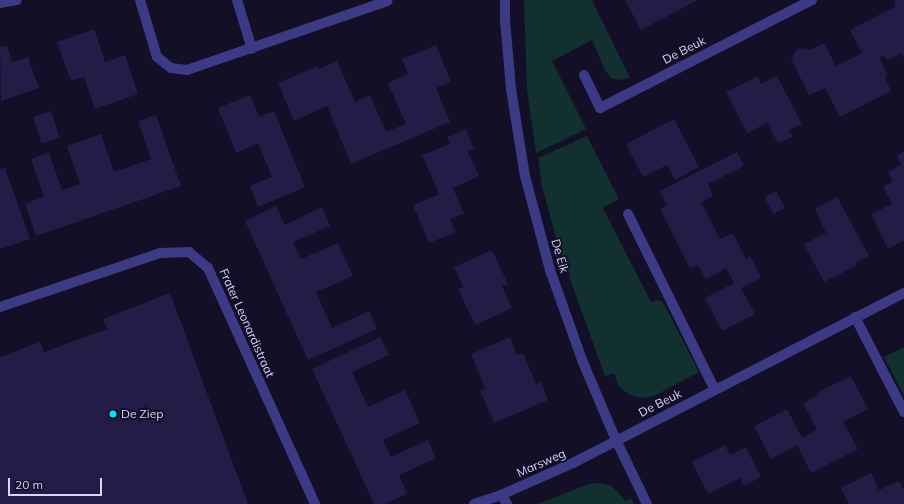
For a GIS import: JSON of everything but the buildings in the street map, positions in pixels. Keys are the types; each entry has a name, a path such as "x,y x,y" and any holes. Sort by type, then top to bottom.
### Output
{"street":[{"path":"0,3 17,0"},
{"path":"140,0 157,57 170,68 187,70 252,49 387,1"},
{"path":"237,0 252,49"},
{"name":"De Eik","path":"505,0 505,20 511,89 524,176 552,277 582,360 616,440 647,504"},
{"name":"De Beuk","path":"584,75 600,108 812,0"},
{"path":"628,214 715,390"},
{"name":"Frater Leonardistraat","path":"0,307 160,253 189,252 208,268 315,504"},
{"name":"De Beuk","path":"616,440 904,293"},
{"path":"855,318 904,412"},
{"name":"Marsweg","path":"474,504 501,495 573,463 616,440"},
{"path":"501,495 507,504"}],"green space":[{"path":"524,0 592,0 630,78 619,80 611,78 605,70 592,40 552,61 586,129 536,153 527,90"},
{"path":"587,136 619,199 603,208 651,302 657,300 663,302 699,372 654,396 644,398 635,397 625,392 618,385 614,373 605,376 559,249 542,186 538,158"},
{"path":"904,347 904,396 884,357"},
{"path":"592,483 601,483 611,486 625,501 631,498 634,504 537,504"}],"place":[{"name":"De Ziep","path":"113,414"}]}
